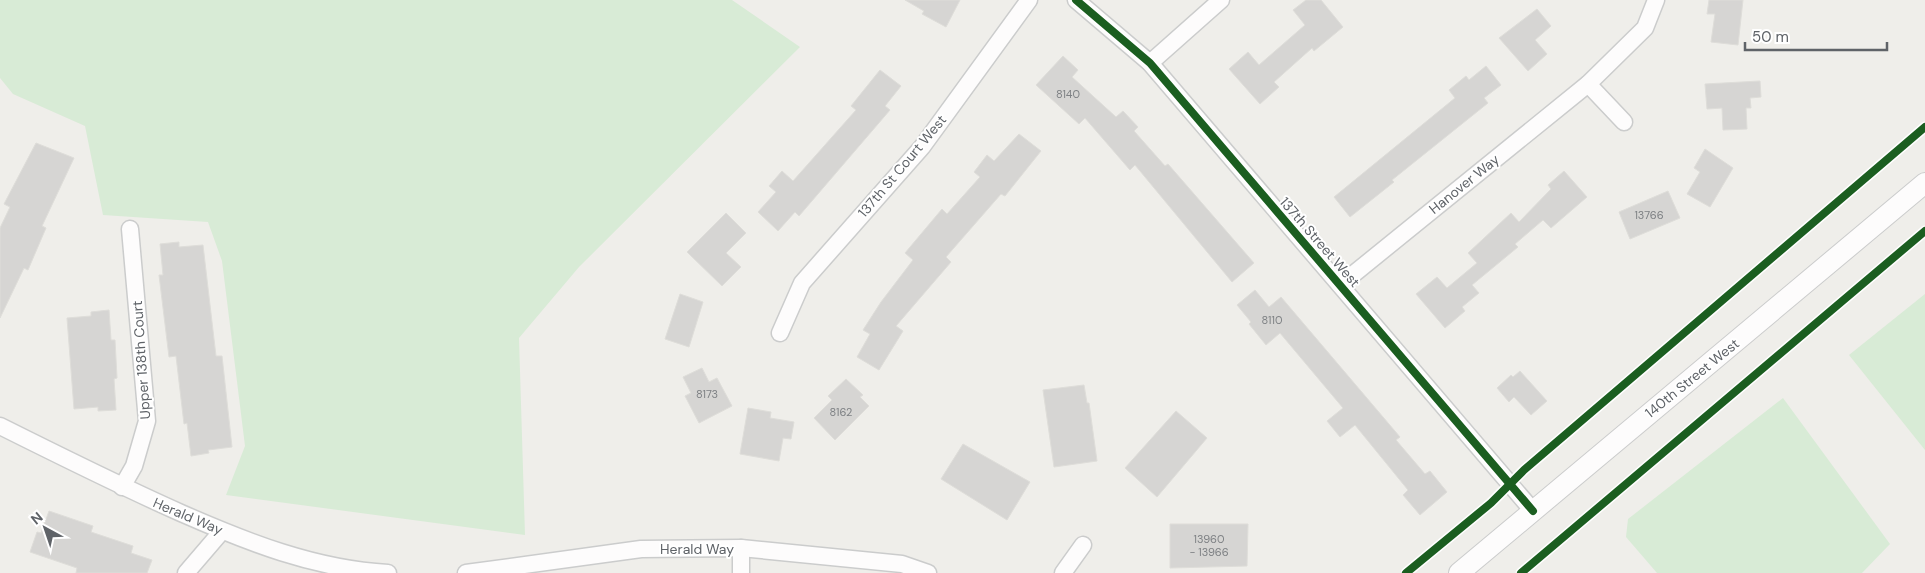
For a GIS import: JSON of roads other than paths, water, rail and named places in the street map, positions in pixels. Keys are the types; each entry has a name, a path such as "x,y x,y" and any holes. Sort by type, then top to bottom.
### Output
{"street":[{"name":"137th St Court West","path":"780,333 802,283 922,147 1028,0"},
{"name":"137th Street West","path":"1076,0 1150,63 1533,510"},
{"path":"1150,63 1222,0"},
{"name":"Hanover Way","path":"1340,285 1588,84 1645,28 1656,0"},
{"path":"1588,84 1624,122"},
{"name":"140th Street West","path":"1459,573 1925,183"},
{"name":"Upper 138th Court","path":"122,487 134,466 147,421 130,229"},
{"name":"Herald Way","path":"0,426 122,487 222,531 300,559 370,572 388,573"},
{"path":"186,573 222,531"},
{"path":"1063,573 1083,545"},
{"path":"741,548 741,573"},
{"name":"Herald Way","path":"466,573 641,549 741,548 902,564 928,573"}]}
